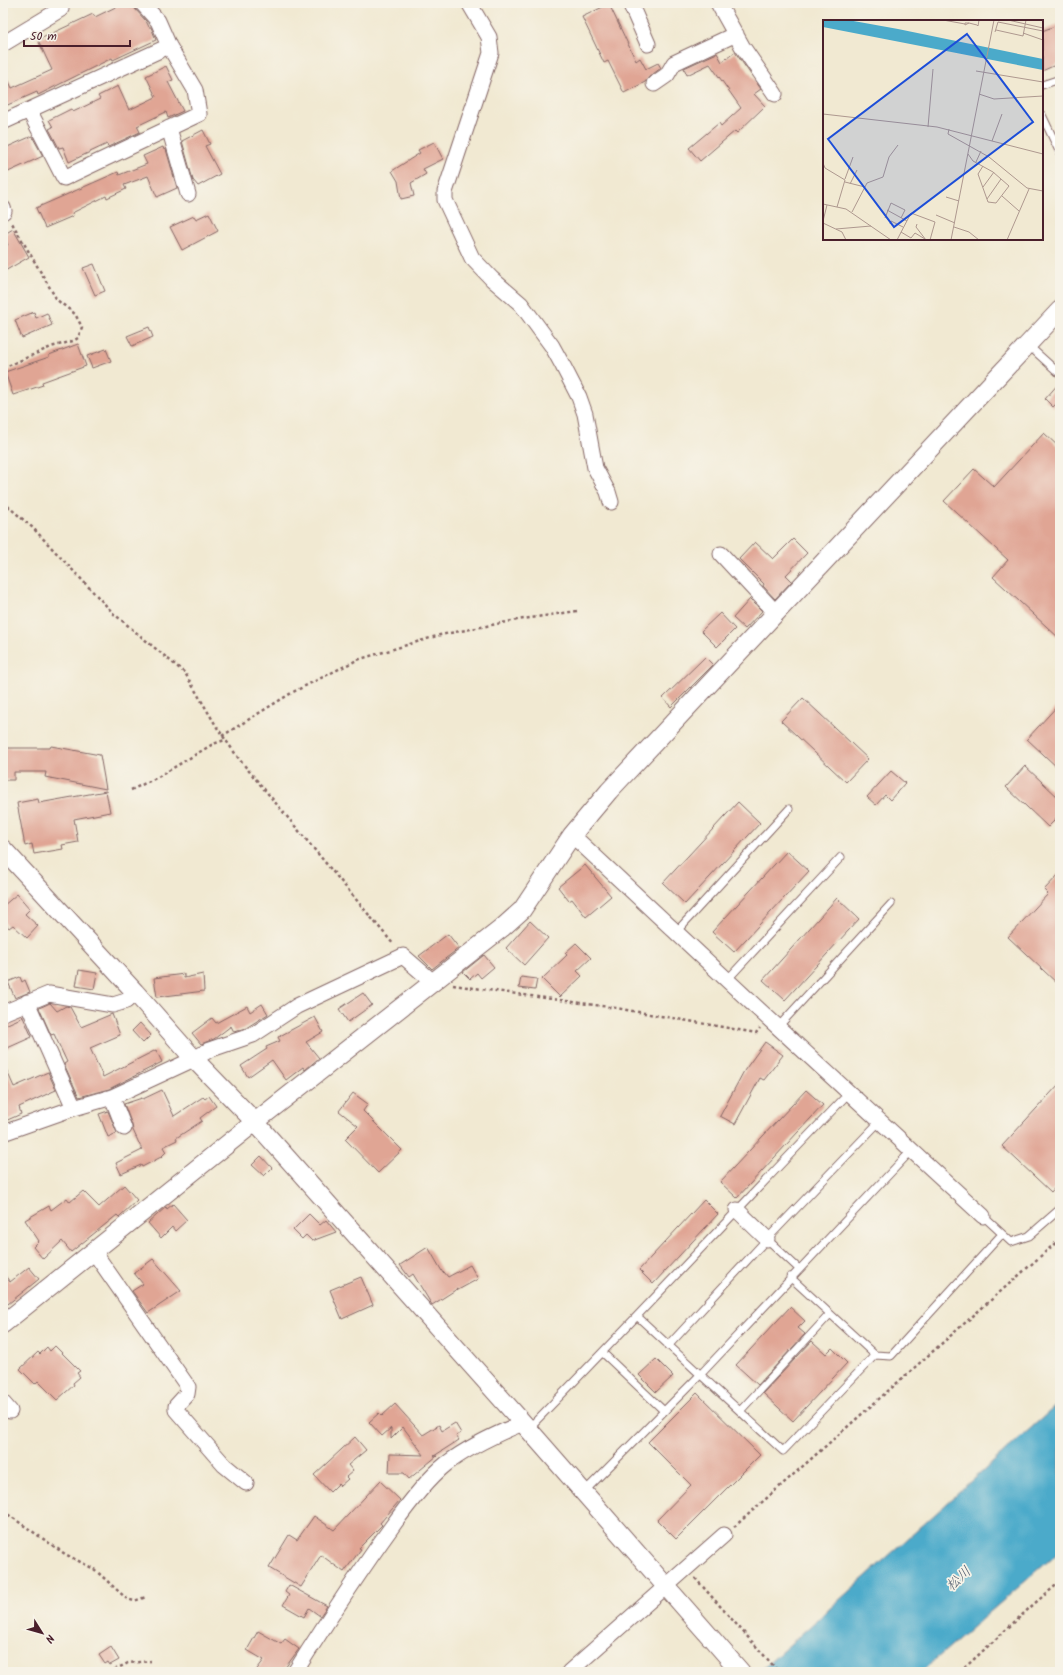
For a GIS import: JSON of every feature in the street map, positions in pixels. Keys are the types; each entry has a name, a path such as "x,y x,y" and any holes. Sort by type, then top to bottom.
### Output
{"street":[{"path":"3,44 61,9 58,3"},
{"path":"29,110 64,178 198,114 195,90 169,46 158,21 142,3"},
{"path":"630,3 648,44"},
{"path":"718,3 736,34 775,94"},
{"path":"472,4 489,37 491,53 445,192 445,200 472,258 492,279 521,304 552,346 563,366 579,397 585,414 595,468 608,492 610,502"},
{"path":"654,84 668,75 674,63 736,34"},
{"path":"3,122 169,46"},
{"path":"169,128 188,194"},
{"path":"3,1324 255,1122 438,980 522,910 572,835 609,791 1060,310"},
{"path":"721,554 776,613"},
{"path":"572,835 983,1216"},
{"path":"3,849 135,992 194,1059 255,1122 526,1426 741,1672"},
{"path":"3,1133 74,1108 112,1097 194,1059 209,1050 253,1035 297,1006 403,956 438,980"},
{"path":"3,1013 49,994 112,1005 126,1001 135,992"},
{"path":"27,1002 74,1108"},
{"path":"112,1097 124,1128"},
{"path":"737,1210 767,1239"},
{"path":"94,1252 188,1387 187,1394 176,1406 176,1410 224,1465 246,1483"},
{"path":"295,1672 352,1581 403,1512 433,1476 445,1464 485,1439 526,1426"},
{"path":"569,1672 670,1591 724,1535"}],"lane":[{"path":"1043,85 1060,79"},
{"path":"1043,116 1060,153"},
{"path":"1028,345 1060,374"},
{"path":"676,932 789,809"},
{"path":"727,980 841,857"},
{"path":"774,1023 891,904"},
{"path":"526,1426 603,1353 638,1317 737,1210 849,1093"},
{"path":"668,1346 880,1120"},
{"path":"584,1492 700,1375 912,1150"},
{"path":"983,1216 1011,1242 1029,1236 1060,1209"},
{"path":"790,1278 875,1355 892,1356 1002,1234"},
{"path":"767,1239 799,1269"},
{"path":"740,1411 830,1314"},
{"path":"638,1317 783,1451 875,1355"},
{"path":"603,1353 664,1411"}],"path":[{"path":"3,210 57,300 75,314 82,327 78,338 73,341 52,347 3,368"},
{"path":"3,503 33,528 114,614 185,673 222,736 239,759 403,956"},
{"path":"222,736 293,692 357,660 440,635 517,620 577,612"},
{"path":"131,790 158,777 213,744 226,740"},
{"path":"438,980 450,985 616,1008 756,1033 774,1023"},
{"path":"724,1535 1060,1239"},
{"path":"3,1510 66,1554 94,1569 127,1600 134,1601 146,1597"},
{"path":"693,1576 779,1672"},
{"path":"960,1672 1034,1603 1060,1582"},
{"path":"103,1672 114,1670 128,1663 151,1661"}],"water":[{"name":"松川","path":"1060,1402 1060,1551 921,1672 759,1672"}],"building":[{"path":"124,3 133,3 135,9 146,21 149,27 151,27 156,40 113,60 112,58 38,95 37,92 3,107 3,69 12,88 52,70 38,40 93,14 95,17"},
{"path":"609,4 636,61 640,58 646,69 658,63 661,68 645,82 624,93 608,61 604,63 582,17"},
{"path":"1060,24 1060,63 1043,71 1043,31"},
{"path":"735,52 761,89 754,94 765,106 737,133 735,131 700,161 689,148 719,123 721,126 741,108 710,64 687,75 684,68 717,53 722,62"},
{"path":"166,66 173,80 168,82 183,111 168,118 166,112 137,126 140,132 108,147 107,144 69,162 63,147 59,148 49,129 53,127 49,120 71,109 73,112 100,99 98,96 118,86 129,110 156,97 146,76"},
{"path":"203,130 210,144 205,146 220,174 198,186 193,180 182,141"},
{"path":"32,136 43,156 6,173 3,166 3,149"},
{"path":"434,142 443,159 423,169 426,174 411,183 414,196 401,199 398,181 392,171 420,153 418,150"},
{"path":"163,147 164,150 166,149 177,188 157,197 148,176 124,185 126,189 107,198 106,196 72,213 73,216 45,228 36,208 118,172 119,175 147,164 143,156"},
{"path":"209,213 218,231 182,250 170,227 194,216 196,219"},
{"path":"13,229 29,257 3,272 3,248 8,245 3,235"},
{"path":"94,264 105,291 95,295 83,268"},
{"path":"34,312 36,318 47,313 52,325 22,338 15,320"},
{"path":"149,327 153,337 132,346 127,336"},
{"path":"78,344 86,366 42,382 43,385 13,395 5,372 49,357 49,355"},
{"path":"106,349 111,361 92,368 87,356"},
{"path":"1060,382 1060,400 1053,407 1045,399"},
{"path":"1044,433 1060,448 1060,639 993,577 1008,560 944,501 974,469 994,487"},
{"path":"793,539 807,553 786,575 792,581 775,599 763,586 764,584 739,559 755,542 773,559"},
{"path":"750,599 762,611 745,629 733,618"},
{"path":"720,613 735,629 717,647 701,631"},
{"path":"705,657 713,665 671,707 663,698"},
{"path":"803,698 868,759 846,782 781,721"},
{"path":"1060,703 1060,770 1027,739"},
{"path":"51,746 100,755 106,789 45,777 46,772 14,772 14,780 3,780 3,748 50,748"},
{"path":"1025,766 1060,799 1060,815 1048,827 1006,787"},
{"path":"891,771 905,783 890,800 885,795 876,805 867,797"},
{"path":"106,791 110,812 74,819 78,842 62,845 63,849 34,854 32,844 25,846 17,803 38,799 39,803"},
{"path":"738,802 760,823 685,904 663,883"},
{"path":"787,851 809,871 734,952 712,932"},
{"path":"585,865 611,896 586,917 572,899 569,901 558,887"},
{"path":"1060,873 1060,986 1008,937 1048,894 1044,890"},
{"path":"17,894 30,909 25,914 38,926 27,938 13,925 9,928 3,921 3,906"},
{"path":"837,898 859,919 785,1000 763,980"},
{"path":"530,921 548,938 524,965 506,948"},
{"path":"448,934 459,948 432,969 419,956"},
{"path":"576,943 591,958 577,971 582,976 560,997 542,979 567,955 565,953"},
{"path":"484,955 494,967 481,978 477,973 470,979 463,972"},
{"path":"79,970 97,973 94,989 76,986"},
{"path":"184,974 184,978 203,974 204,991 157,997 154,978"},
{"path":"20,977 22,982 25,980 30,992 15,998 8,982"},
{"path":"521,977 537,979 535,990 519,988"},
{"path":"363,993 372,1005 348,1022 339,1009"},
{"path":"50,1003 57,1011 66,1006 70,1007 81,1027 112,1014 120,1035 90,1048 103,1077 156,1050 162,1062 109,1089 79,1097 64,1064 67,1062 54,1034 51,1035 39,1008"},
{"path":"262,1004 268,1014 246,1028 234,1032 231,1026 214,1039 201,1044 192,1033 212,1018 216,1023 247,1006 250,1012"},
{"path":"23,1017 32,1037 3,1050 3,1026"},
{"path":"315,1017 323,1032 306,1042 319,1058 305,1070 303,1067 286,1080 272,1060 248,1077 241,1066 267,1049 266,1047 280,1041 278,1037"},
{"path":"140,1023 151,1035 143,1043 132,1031"},
{"path":"765,1042 783,1055 764,1080 760,1078 735,1124 720,1116 744,1071"},
{"path":"3,1062 14,1087 48,1072 56,1090 19,1107 21,1114 3,1122"},
{"path":"1060,1083 1060,1182 1051,1192 1002,1146"},
{"path":"162,1090 174,1116 203,1097 205,1099 209,1096 216,1106 200,1118 202,1121 176,1138 177,1140 163,1147 166,1152 161,1157 142,1167 141,1165 121,1174 116,1163 142,1150 124,1104 142,1098 143,1099"},
{"path":"806,1090 823,1105 737,1198 720,1182"},
{"path":"353,1093 368,1104 363,1111 402,1150 378,1173 345,1139 358,1126 339,1111"},
{"path":"108,1111 117,1133 108,1137 99,1114"},
{"path":"261,1156 272,1168 264,1176 252,1165"},
{"path":"124,1185 137,1200 119,1217 117,1215 71,1252 62,1241 43,1259 33,1247 39,1241 25,1220 49,1206 51,1210 67,1198 70,1202 83,1191 99,1207"},
{"path":"704,1200 718,1214 653,1284 639,1270"},
{"path":"173,1204 187,1220 175,1231 172,1227 161,1238 148,1223 166,1207 167,1209"},
{"path":"309,1214 320,1225 326,1220 336,1232 312,1241 306,1235 302,1239 293,1230"},
{"path":"428,1247 443,1273 444,1272 448,1277 470,1265 478,1279 458,1290 457,1289 432,1305 413,1274 409,1277 400,1265"},
{"path":"153,1259 181,1291 148,1313 132,1291 143,1284 134,1273"},
{"path":"29,1267 39,1279 8,1304 3,1298 3,1273 10,1282"},
{"path":"361,1277 373,1305 342,1319 330,1290"},
{"path":"790,1307 805,1321 798,1328 805,1334 758,1385 736,1365"},
{"path":"812,1341 826,1354 832,1348 847,1363 793,1421 763,1393"},
{"path":"55,1346 80,1371 77,1373 80,1377 73,1383 74,1385 57,1400 38,1381 35,1384 20,1369 38,1352 40,1354 47,1347 50,1351"},
{"path":"656,1359 673,1376 656,1392 639,1375"},
{"path":"697,1393 760,1455 676,1539 657,1520 691,1485 648,1442"},
{"path":"395,1404 423,1435 439,1425 442,1431 455,1423 461,1433 456,1436 459,1440 434,1456 437,1456 409,1479 404,1473 389,1473 390,1454 424,1455 403,1427 391,1439 391,1428 382,1436 369,1422 379,1413 382,1416"},
{"path":"355,1437 366,1450 348,1465 353,1471 346,1477 348,1479 340,1486 338,1484 330,1492 314,1475"},
{"path":"380,1481 400,1500 380,1523 382,1525 359,1548 361,1549 344,1572 321,1555 301,1587 269,1568 289,1535 297,1540 314,1516 334,1530"},
{"path":"289,1585 327,1606 320,1616 309,1608 304,1617 283,1605 289,1595 285,1592"},
{"path":"258,1631 281,1644 285,1639 299,1649 282,1672 255,1672 264,1660 247,1650"},
{"path":"111,1647 119,1660 110,1665 108,1662 105,1664 99,1655"}]}
